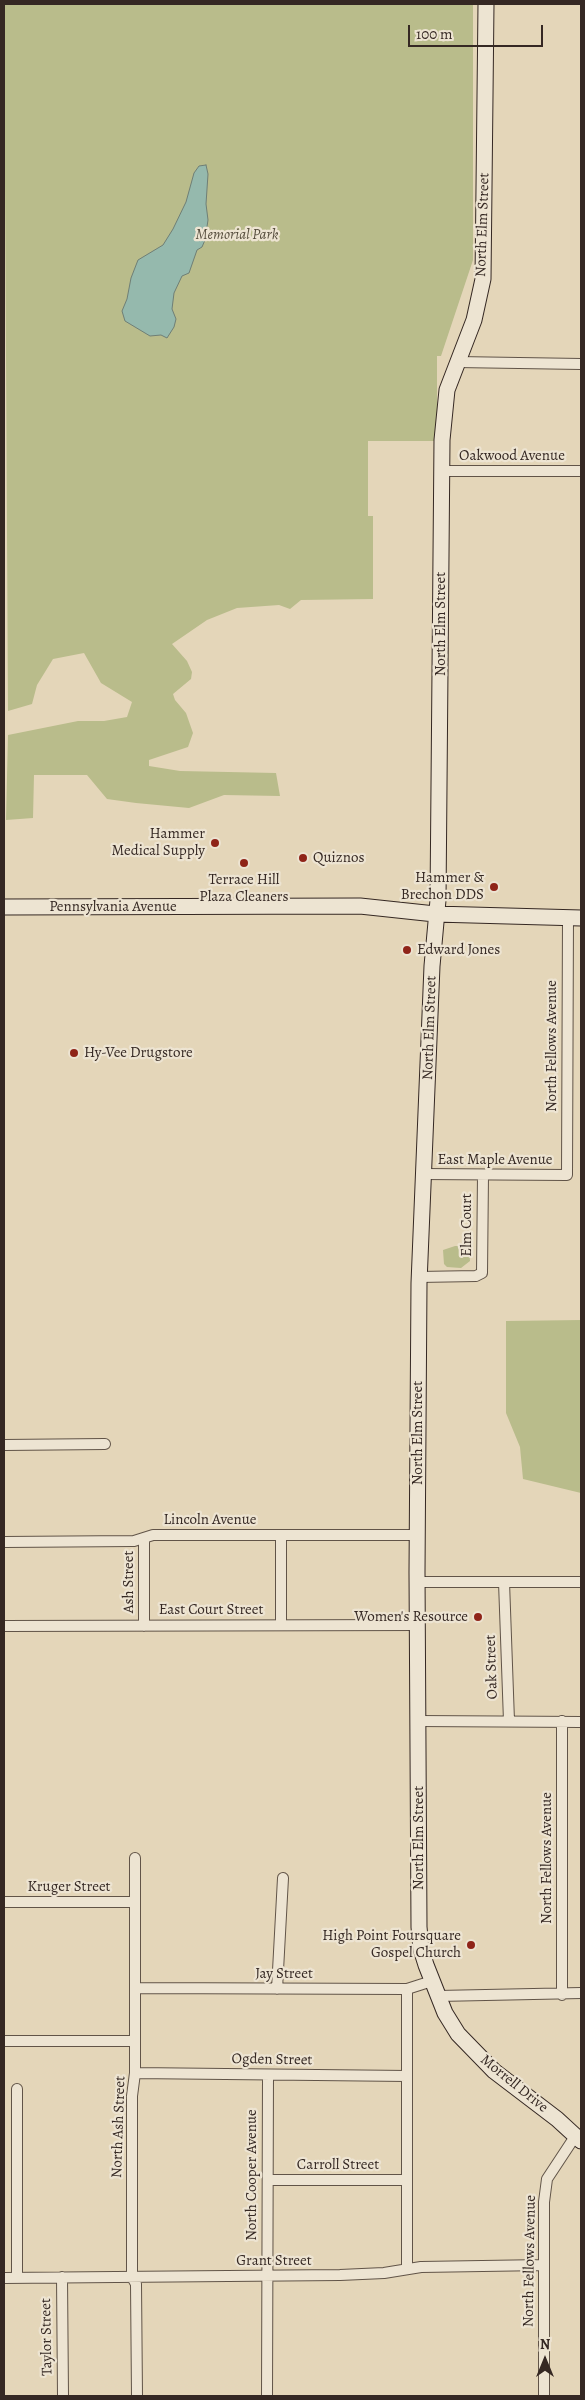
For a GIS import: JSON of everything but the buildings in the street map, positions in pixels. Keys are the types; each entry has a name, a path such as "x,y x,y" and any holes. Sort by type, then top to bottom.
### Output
{"main road":[{"name":"North Elm Street","path":"438,1996 421,1950 419,1927 417,1582 419,1277 435,914 438,900 442,440 447,390 474,320 483,279 486,4"},
{"name":"Pennsylvania Avenue","path":"4,907 360,906 435,914 574,918"},
{"name":"Morrell Drive","path":"438,1996 458,2034 483,2060 579,2138"}],"street":[{"path":"457,362 581,364"},
{"name":"Oakwood Avenue","path":"442,471 581,471"},
{"name":"North Fellows Avenue","path":"567,1175 574,918"},
{"name":"East Maple Avenue","path":"423,1174 567,1175"},
{"name":"Elm Court","path":"419,1277 476,1276 482,1273 483,1175"},
{"path":"4,1445 105,1444"},
{"name":"Lincoln Avenue","path":"4,1542 134,1541 153,1535 418,1535"},
{"path":"281,1535 281,1625"},
{"name":"Ash Street","path":"144,1538 144,1626"},
{"path":"417,1582 581,1582"},
{"name":"Oak Street","path":"504,1582 509,1721"},
{"name":"East Court Street","path":"4,1626 418,1625"},
{"path":"418,1721 581,1722"},
{"name":"North Fellows Avenue","path":"562,1722 562,1995"},
{"name":"North Ash Street","path":"134,1858 136,2073 132,2096 132,2277 136,2284 137,2396"},
{"path":"276,1989 283,1878"},
{"name":"Kruger Street","path":"4,1902 135,1902"},
{"name":"Jay Street","path":"135,1988 407,1989 432,1981"},
{"path":"407,1989 407,2269"},
{"path":"438,1996 562,1995 581,1993"},
{"path":"4,2041 135,2041"},
{"name":"Ogden Street","path":"136,2073 407,2076"},
{"name":"North Cooper Avenue","path":"267,2396 268,2074"},
{"path":"17,2089 17,2278"},
{"name":"North Fellows Avenue","path":"544,2396 544,2202 547,2179 579,2138"},
{"name":"Carroll Street","path":"268,2180 407,2180"},
{"name":"Grant Street","path":"4,2278 340,2275 449,2266 544,2265"},
{"name":"Taylor Street","path":"62,2277 63,2396"}],"green space":[{"name":"Memorial Park","path":"4,4 473,4 473,260 441,356 437,356 437,441 368,441 368,516 373,516 373,599 301,600 290,609 279,605 237,608 207,620 172,644 187,661 192,672 191,679 173,694 175,700 186,713 193,733 188,747 149,760 149,766 180,771 276,773 280,796 224,795 189,808 107,799 87,775 34,775 33,818 6,820 8,735 78,721 104,721 127,717 132,702 101,683 84,653 53,659 37,685 32,704 8,711"},
{"path":"455,1246 468,1246 469,1248 470,1261 461,1268 447,1267 444,1264 443,1250"},
{"path":"581,1320 581,1493 523,1479 520,1447 506,1413 506,1321"}],"water":[{"path":"206,165 208,174 206,204 208,220 205,240 202,247 197,250 189,273 182,276 174,293 172,309 176,319 174,327 167,338 161,335 150,336 125,321 122,311 127,299 131,278 138,260 163,245 186,202 194,173 199,166"}],"place":[{"name":"Hammer Medical Supply","path":"215,843"},
{"name":"Quiznos","path":"303,858"},
{"name":"Terrace Hill Plaza Cleaners","path":"244,863"},
{"name":"Hammer & Brechon DDS","path":"494,887"},
{"name":"Edward Jones","path":"407,950"},
{"name":"Hy-Vee Drugstore","path":"74,1053"},
{"name":"Women's Resource","path":"478,1617"},
{"name":"High Point Foursquare Gospel Church","path":"471,1945"}]}
